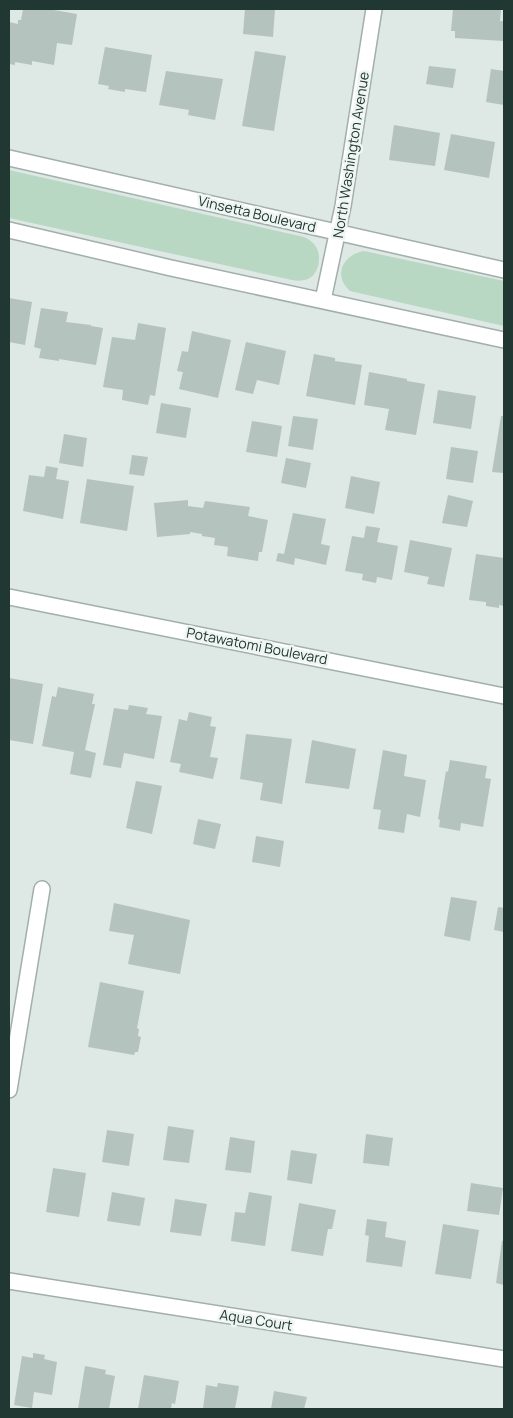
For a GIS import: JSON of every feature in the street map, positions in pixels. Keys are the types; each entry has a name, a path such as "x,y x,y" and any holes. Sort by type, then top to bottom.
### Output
{"street":[{"name":"North Washington Avenue","path":"323,300 338,232 374,9"},
{"name":"Vinsetta Boulevard","path":"9,158 504,270"},
{"path":"9,230 171,268 504,340"},
{"name":"Potawatomi Boulevard","path":"9,596 504,696"},
{"path":"9,1090 42,889"},
{"name":"Aqua Court","path":"9,1281 504,1360"}],"green space":[{"path":"9,170 304,237 311,241 318,251 317,269 312,277 308,279 294,280 9,218"},
{"path":"364,251 504,281 504,326 350,291 342,279 342,267 350,257"}],"building":[{"path":"23,9 48,9 77,14 72,45 57,43 54,65 32,61 32,65 15,62 15,65 9,64 9,22 18,24 18,20 21,20"},
{"path":"245,9 275,9 273,37 243,34"},
{"path":"453,9 501,9 500,21 504,21 504,41 455,38 455,31 451,31"},
{"path":"105,47 152,55 146,92 125,89 125,92 108,89 109,86 98,84"},
{"path":"255,51 286,56 274,131 242,126"},
{"path":"429,66 456,69 453,88 426,84"},
{"path":"491,69 504,71 504,105 486,102"},
{"path":"166,71 223,79 215,120 188,115 189,110 159,105"},
{"path":"394,125 440,133 435,166 389,160"},
{"path":"451,134 495,142 489,178 444,170"},
{"path":"9,298 32,302 25,345 9,342"},
{"path":"41,308 68,312 66,322 103,328 96,365 39,358 41,349 34,347"},
{"path":"138,323 166,328 155,396 150,395 148,405 122,400 123,390 103,387 112,337 135,340"},
{"path":"192,331 231,340 218,398 179,389 183,372 177,371 182,351 188,352"},
{"path":"246,342 286,351 279,385 257,380 253,394 235,390"},
{"path":"314,354 335,358 335,361 362,365 355,405 306,396"},
{"path":"369,372 425,384 416,435 385,430 389,409 364,405"},
{"path":"438,390 476,396 471,429 433,423"},
{"path":"161,403 191,408 186,438 156,433"},
{"path":"293,416 318,419 313,450 288,446"},
{"path":"501,416 504,416 504,473 492,472"},
{"path":"252,421 282,426 277,457 246,452"},
{"path":"64,434 87,438 83,467 59,463"},
{"path":"451,447 478,451 473,483 446,479"},
{"path":"132,455 148,457 144,476 129,474"},
{"path":"286,458 311,463 306,488 281,483"},
{"path":"46,466 58,468 56,479 69,481 63,519 23,511 29,475 44,477"},
{"path":"351,476 380,482 374,514 345,508"},
{"path":"87,479 134,486 127,531 80,523"},
{"path":"448,495 473,501 467,527 442,523"},
{"path":"188,500 188,506 203,508 205,501 250,507 248,516 268,520 262,552 259,552 258,561 227,556 228,547 214,545 215,538 202,536 202,534 190,532 190,534 157,537 154,503"},
{"path":"293,513 326,519 321,544 330,546 326,565 295,558 294,565 276,561 278,553 284,554"},
{"path":"366,526 380,528 377,542 398,546 392,580 377,577 376,583 362,580 363,574 345,571 352,536 364,538"},
{"path":"410,540 452,548 444,587 427,584 429,577 404,572"},
{"path":"476,554 504,558 504,606 499,605 499,608 486,606 486,602 469,600"},
{"path":"9,678 43,684 33,744 9,740"},
{"path":"58,687 94,694 92,704 95,704 85,750 96,753 91,778 70,774 74,752 42,746 52,696 56,697"},
{"path":"129,705 148,708 146,714 162,716 154,759 124,753 121,768 103,765 114,708 128,710"},
{"path":"189,712 212,717 210,726 216,727 210,757 218,758 213,779 179,772 181,764 170,762 179,719 187,721"},
{"path":"246,734 292,739 282,804 260,800 263,783 240,779"},
{"path":"312,740 356,749 349,789 305,783"},
{"path":"383,750 407,755 404,776 426,780 420,817 407,814 404,833 378,829 381,810 373,809"},
{"path":"450,760 487,766 485,778 491,779 483,827 461,823 460,831 439,827 440,820 438,819 446,771 448,772"},
{"path":"136,781 162,786 152,834 126,828"},
{"path":"198,819 221,824 215,849 193,844"},
{"path":"256,836 284,841 280,867 252,862"},
{"path":"451,897 477,901 470,941 444,936"},
{"path":"114,903 190,920 180,974 128,964 134,935 109,931"},
{"path":"498,907 504,908 504,932 494,930"},
{"path":"100,982 144,991 137,1028 139,1029 138,1036 141,1037 138,1052 135,1052 134,1055 88,1047"},
{"path":"168,1126 194,1130 189,1163 163,1160"},
{"path":"107,1130 134,1134 129,1166 102,1162"},
{"path":"366,1134 393,1138 389,1166 363,1163"},
{"path":"230,1137 255,1141 251,1173 225,1170"},
{"path":"291,1150 317,1154 312,1184 287,1180"},
{"path":"53,1168 86,1173 79,1217 46,1212"},
{"path":"471,1183 503,1188 499,1215 467,1211"},
{"path":"112,1192 145,1198 140,1226 107,1221"},
{"path":"249,1192 272,1196 265,1246 231,1241 235,1212 245,1213"},
{"path":"175,1199 207,1204 201,1236 170,1232"},
{"path":"299,1203 336,1210 332,1229 328,1229 323,1256 291,1251"},
{"path":"367,1219 387,1222 385,1237 406,1241 402,1267 366,1262 369,1236 365,1235"},
{"path":"443,1224 479,1230 471,1279 435,1274"},
{"path":"502,1241 504,1241 504,1285 496,1283"},
{"path":"33,1353 45,1355 44,1359 57,1362 52,1395 34,1392 32,1408 14,1405 22,1356 33,1358"},
{"path":"85,1366 106,1370 105,1374 115,1376 109,1409 78,1409"},
{"path":"144,1375 179,1381 175,1404 172,1403 171,1409 138,1409"},
{"path":"218,1383 239,1386 235,1409 203,1409 206,1385 217,1387"},
{"path":"274,1391 307,1397 304,1409 271,1409"}]}
